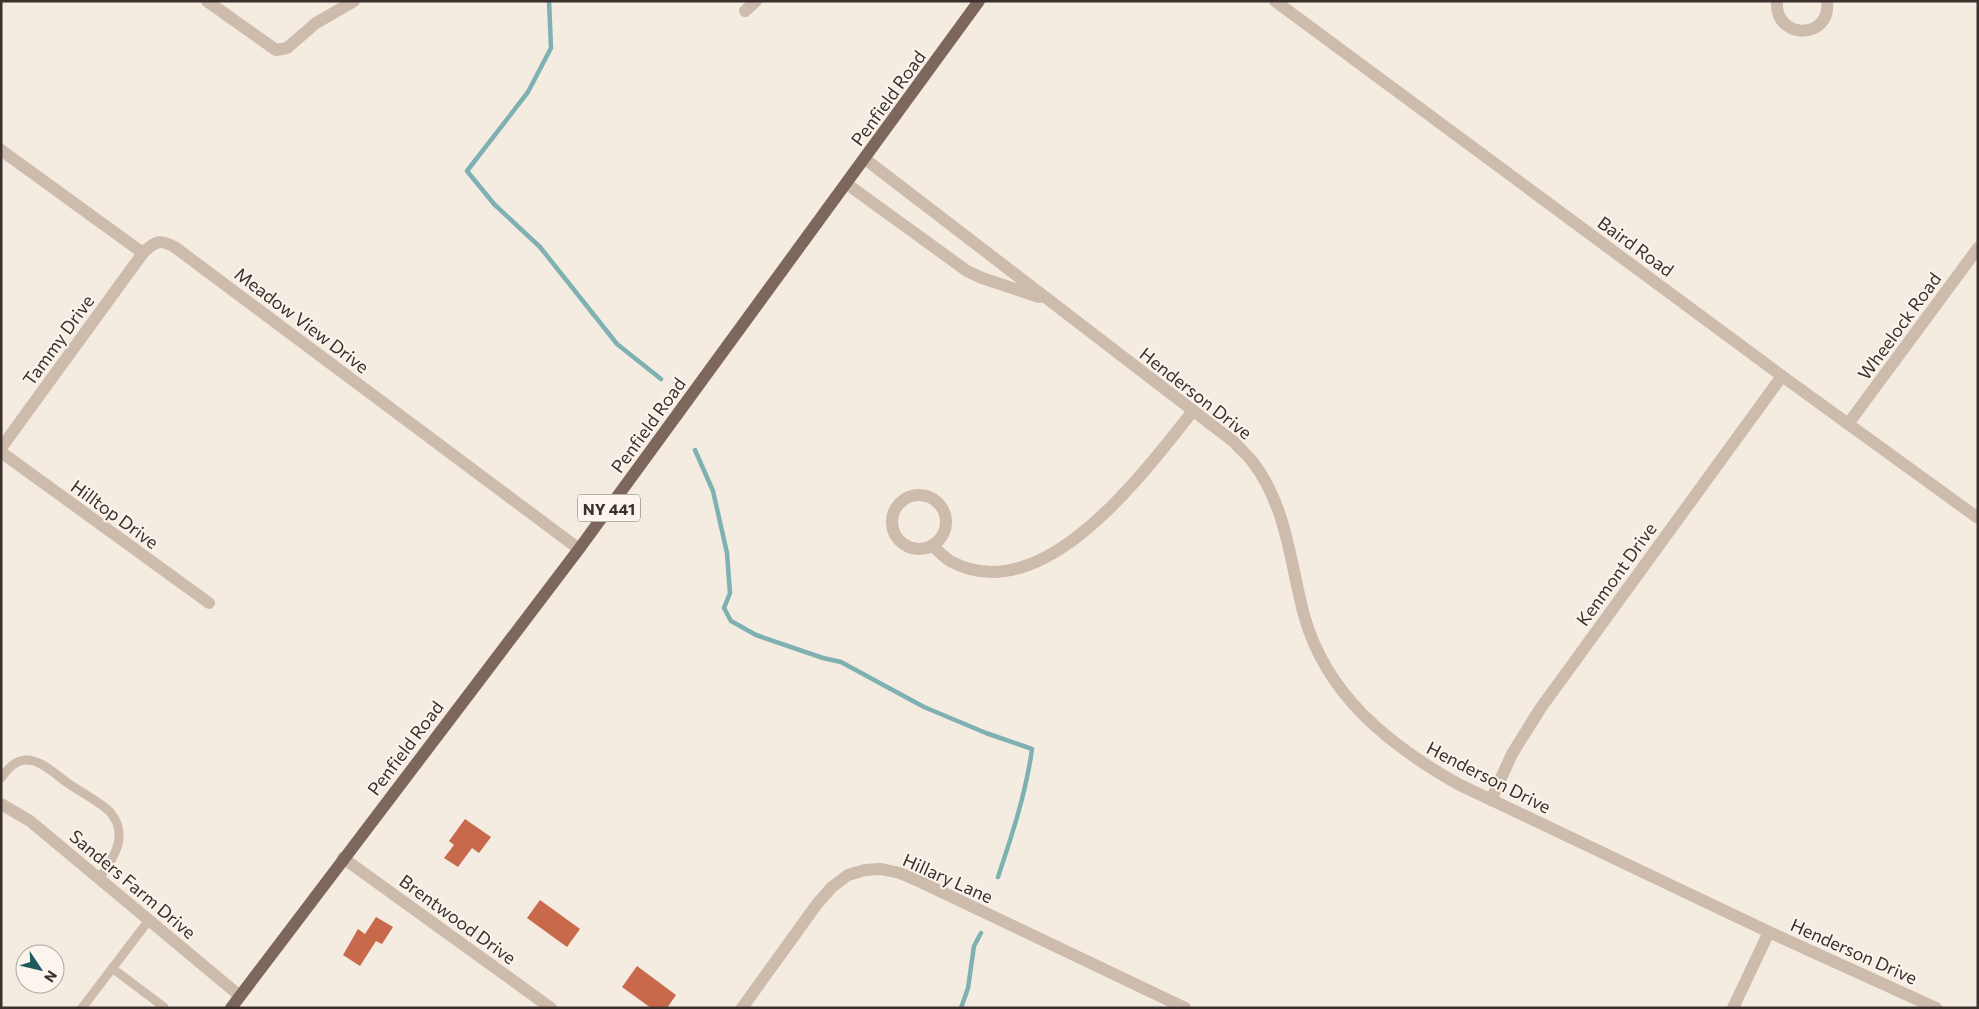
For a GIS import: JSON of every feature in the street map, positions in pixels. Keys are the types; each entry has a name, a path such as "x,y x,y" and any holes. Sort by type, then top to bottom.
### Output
{"main road":[{"name":"Penfield Road","path":"231,1008 579,549 979,1"}],"street":[{"path":"207,1 276,50 286,48 316,23 354,1"},
{"path":"745,11 756,1"},
{"name":"Baird Road","path":"1276,1 1782,376 1978,518"},
{"path":"1777,1 1778,16 1783,23 1797,31 1806,31 1821,23 1826,15 1827,1"},
{"path":"1,150 143,253"},
{"name":"Henderson Drive","path":"865,159 1234,442 1252,461 1266,484 1288,538 1307,625 1316,647 1330,674 1347,698 1369,722 1398,746 1458,784 1769,932 1936,1008"},
{"name":"Henderson Drive","path":"847,184 968,271 982,278 1049,300"},
{"name":"Meadow View Drive","path":"143,253 156,242 168,243 176,248 579,549"},
{"name":"Wheelock Road","path":"1848,424 1978,248"},
{"name":"Tammy Drive","path":"1,448 143,253"},
{"name":"Kenmont Drive","path":"1491,800 1512,754 1536,716 1782,376"},
{"path":"933,546 950,560 974,570 1018,569 1050,556 1075,538 1129,489 1193,411"},
{"name":"Hilltop Drive","path":"1,452 209,603"},
{"path":"926,496 941,506 946,524 944,533 933,546 915,550 899,542 894,535 892,517 895,509 909,497 926,496"},
{"name":"Sanders Farm Drive","path":"1,804 30,821 240,996"},
{"name":"Brentwood Drive","path":"343,858 551,1008"},
{"name":"Hillary Lane","path":"742,1008 817,904 832,887 848,875 865,870 881,869 900,873 923,883 1185,1008"},
{"path":"1733,1008 1769,932"}],"lane":[{"path":"1,778 10,766 24,760 39,763 110,812 117,826 119,842 113,861 99,878"},
{"path":"82,1008 149,920"},
{"path":"112,968 164,1007"}],"building":[{"path":"465,819 491,837 479,853 472,848 458,867 444,858 454,845 449,841"},
{"path":"540,900 580,929 567,947 527,918"},
{"path":"376,917 393,927 382,944 376,941 360,966 343,955 358,929 365,934"},
{"path":"637,966 676,995 667,1008 651,1008 622,987"}],"waterway":[{"path":"549,1 551,48 528,92 467,171 494,204 540,247 617,344 661,379"},
{"path":"695,450 713,491 727,553 730,593 724,608 731,621 756,635 823,658 841,662 924,707 986,733 1032,749 1022,798 998,877"},
{"path":"961,1008 968,988 974,946 981,933"}]}
